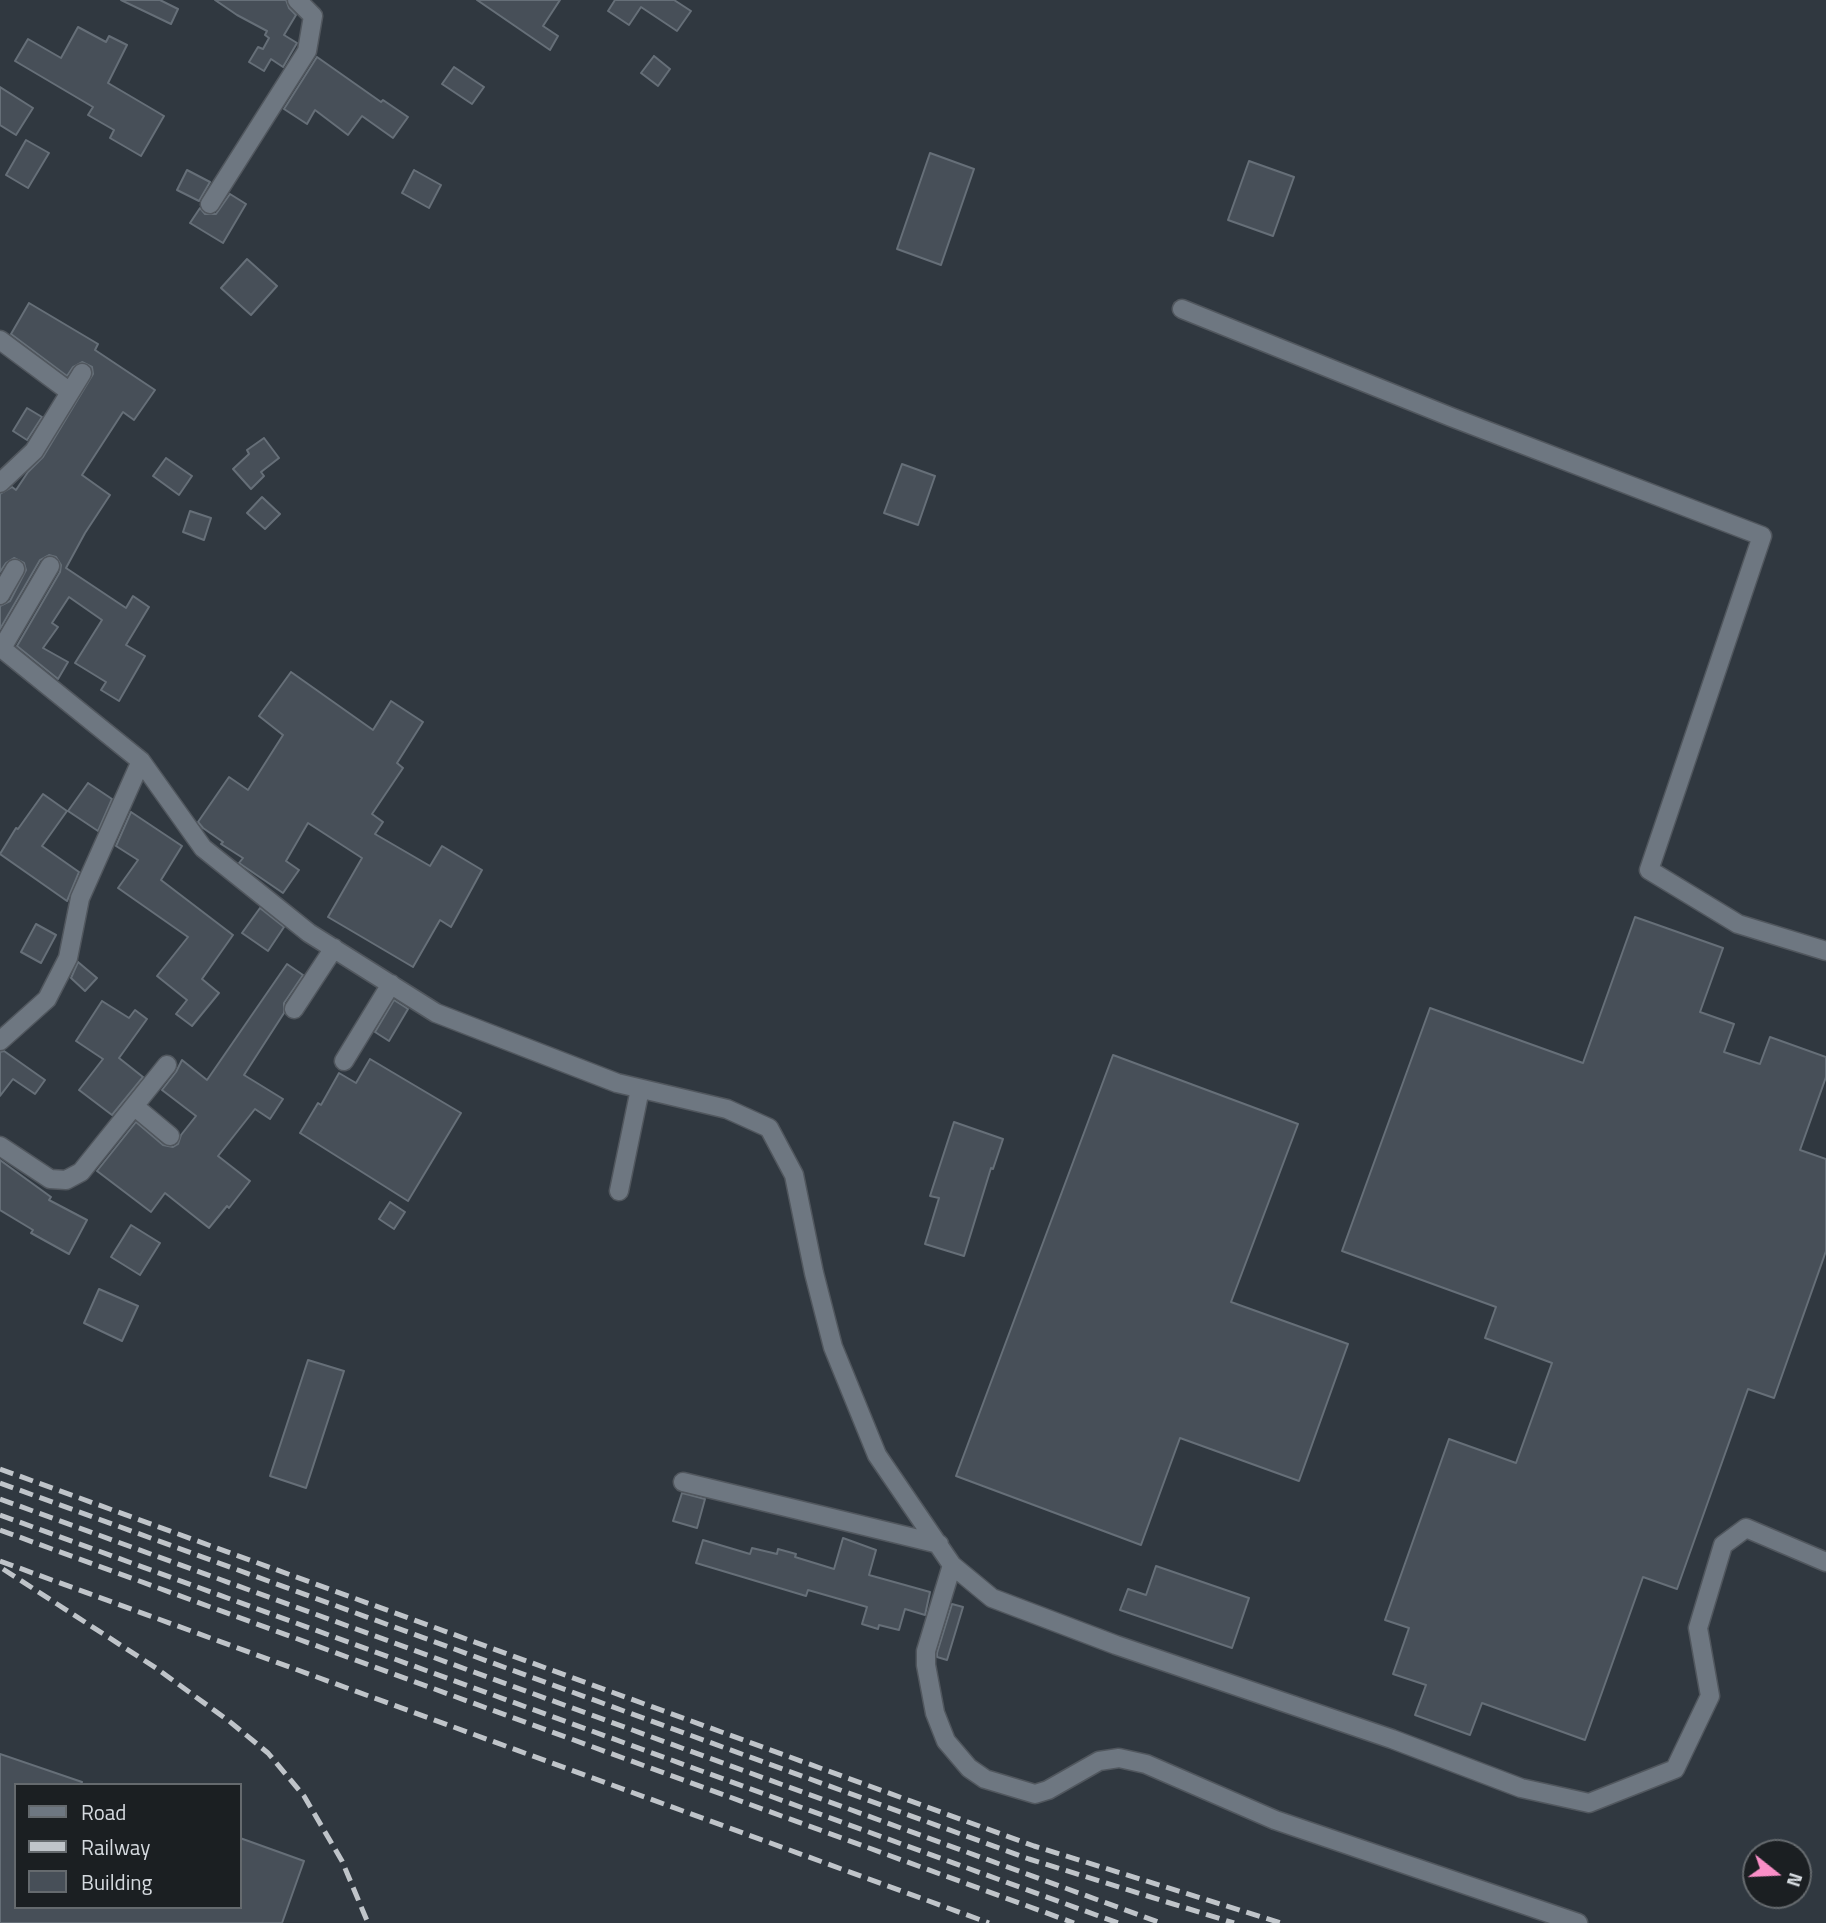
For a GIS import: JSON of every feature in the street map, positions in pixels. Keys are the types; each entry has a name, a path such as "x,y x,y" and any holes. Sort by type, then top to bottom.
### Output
{"street":[{"path":"210,204 307,51 313,16 297,0"},
{"path":"1182,309 1451,417 1762,536 1649,870 1738,924 1826,951"},
{"path":"0,340 70,392"},
{"path":"0,483 34,451 82,373"},
{"path":"50,566 1,648 141,761 203,848 310,933 436,1013 617,1083 727,1109 769,1128 794,1175 833,1347 877,1455 952,1565 992,1598 1116,1645 1392,1739 1521,1788 1589,1803 1675,1769 1710,1696 1698,1628 1723,1545 1746,1528 1826,1562"},
{"path":"0,595 15,569"},
{"path":"0,1041 47,999 68,958 80,898 141,761"},
{"path":"294,1009 334,948"},
{"path":"344,1061 391,984"},
{"path":"0,1146 51,1179 66,1180 81,1172 167,1065"},
{"path":"619,1191 640,1089"},
{"path":"134,1106 170,1136"},
{"path":"683,1482 939,1544"},
{"path":"952,1565 926,1651 926,1665 935,1713 946,1741 969,1768 985,1779 1035,1794 1048,1790 1099,1761 1119,1758 1146,1765 1275,1821 1578,1923"}],"building":[{"path":"121,0 160,0 178,9 171,24"},
{"path":"215,0 286,0 296,15 284,35 297,43 283,67 271,59 264,71 249,62 258,47 263,49 269,38 265,35 267,31"},
{"path":"477,0 560,0 543,26 558,36 550,50"},
{"path":"615,0 674,0 691,11 677,31 641,7 629,25 608,11"},
{"path":"78,27 106,42 109,36 127,45 108,83 164,116 141,156 110,138 114,130 88,115 93,107 15,61 28,39 61,58"},
{"path":"654,56 670,69 658,86 641,73"},
{"path":"317,57 381,102 383,100 408,117 393,138 362,116 348,135 315,110 307,124 284,109"},
{"path":"454,67 484,87 472,104 442,84"},
{"path":"0,87 33,108 16,135 0,125"},
{"path":"26,140 49,153 28,188 6,175"},
{"path":"930,153 974,169 941,265 897,249"},
{"path":"1249,161 1294,177 1273,236 1228,220"},
{"path":"187,170 210,182 199,201 177,190"},
{"path":"414,170 441,185 429,208 402,193"},
{"path":"230,194 246,204 223,243 190,223 200,208 205,214 216,214"},
{"path":"247,259 277,286 251,315 221,288"},
{"path":"29,303 98,344 95,350 155,390 134,420 123,412 82,475 110,495 66,568 126,608 133,596 149,607 126,645 145,656 119,701 101,690 106,682 75,663 102,620 69,597 52,623 58,627 43,648 68,662 58,679 17,646 60,572 61,565 56,557 49,555 40,560 0,629 0,606 10,601 26,570 24,563 14,558 6,563 0,572 0,494 12,487 16,490 28,472 43,457 93,374 92,367 82,362 73,367 67,376 11,334"},
{"path":"27,408 42,417 27,440 13,431"},
{"path":"264,438 279,458 261,472 264,476 251,489 233,469 249,454 247,450"},
{"path":"166,458 192,476 179,495 153,476"},
{"path":"902,464 935,476 918,525 884,513"},
{"path":"262,497 280,514 265,529 247,513"},
{"path":"190,511 211,518 204,540 183,532"},
{"path":"291,672 373,730 391,701 423,722 397,763 403,768 372,814 383,822 375,834 430,866 442,846 482,870 451,927 440,920 413,967 328,917 362,858 308,823 286,861 299,870 283,893 239,863 243,858 221,844 223,842 198,822 229,777 248,790 283,735 259,716"},
{"path":"88,783 112,799 98,831 68,811"},
{"path":"43,794 67,811 42,846 79,872 67,901 0,854 16,828 18,829"},
{"path":"131,812 182,846 161,880 233,935 202,979 219,993 192,1026 176,1014 187,1000 157,976 188,937 118,888 138,860 116,846"},
{"path":"260,908 284,927 268,951 242,933"},
{"path":"1635,917 1723,948 1700,1012 1734,1024 1724,1052 1760,1064 1770,1037 1826,1057 1826,1077 1800,1150 1826,1159 1826,1251 1774,1398 1748,1389 1677,1589 1643,1577 1585,1740 1482,1703 1470,1735 1415,1715 1426,1685 1393,1674 1409,1628 1385,1620 1449,1439 1516,1463 1552,1363 1485,1338 1496,1307 1342,1251 1430,1008 1583,1063"},
{"path":"36,924 56,935 41,963 21,952"},
{"path":"78,962 97,978 85,991 71,978"},
{"path":"287,964 303,975 284,1003 284,1013 244,1075 283,1099 270,1119 255,1109 218,1156 250,1181 209,1228 165,1193 151,1212 97,1171 136,1122 163,1145 173,1147 178,1144 181,1135 196,1116 162,1090 182,1060 207,1080"},
{"path":"394,1000 408,1009 389,1041 375,1032"},
{"path":"102,1001 129,1018 135,1010 147,1019 119,1058 143,1077 112,1115 79,1090 103,1059 76,1041"},
{"path":"4,1051 45,1080 35,1094 13,1079 0,1096 0,1052"},
{"path":"1113,1055 1298,1124 1231,1302 1348,1344 1299,1481 1180,1438 1141,1545 956,1476"},
{"path":"370,1059 461,1113 408,1201 300,1133 318,1103 321,1105 339,1073 356,1083"},
{"path":"954,1122 1003,1139 993,1169 991,1168 964,1256 925,1244 939,1198 930,1196"},
{"path":"0,1160 51,1197 49,1200 87,1220 69,1254 31,1233 33,1230 0,1210"},
{"path":"390,1202 405,1212 394,1229 379,1219"},
{"path":"131,1225 160,1243 140,1275 111,1257"},
{"path":"99,1289 138,1306 122,1341 84,1323"},
{"path":"308,1360 344,1371 306,1488 270,1476"},
{"path":"682,1493 705,1499 697,1528 673,1521"},
{"path":"843,1538 876,1550 869,1575 930,1592 925,1615 905,1609 899,1630 879,1625 878,1629 862,1624 867,1607 808,1590 806,1596 696,1563 703,1540 750,1554 752,1548 777,1554 778,1549 834,1569"},
{"path":"1156,1566 1249,1598 1232,1648 1120,1610 1128,1589 1146,1595"},
{"path":"952,1604 963,1607 947,1660 937,1657 937,1653"},
{"path":"0,1754 82,1782 14,1783 14,1909 242,1909 242,1839 304,1861 282,1923 0,1923"}],"railway":[{"path":"0,1469 1034,1846 1281,1923"},
{"path":"0,1483 1029,1859 1234,1923"},
{"path":"0,1499 1161,1923"},
{"path":"0,1515 1118,1923"},
{"path":"0,1530 1074,1923"},
{"path":"0,1561 989,1923"},
{"path":"3,1569 156,1668 268,1753 304,1796 342,1861 368,1923"}]}
